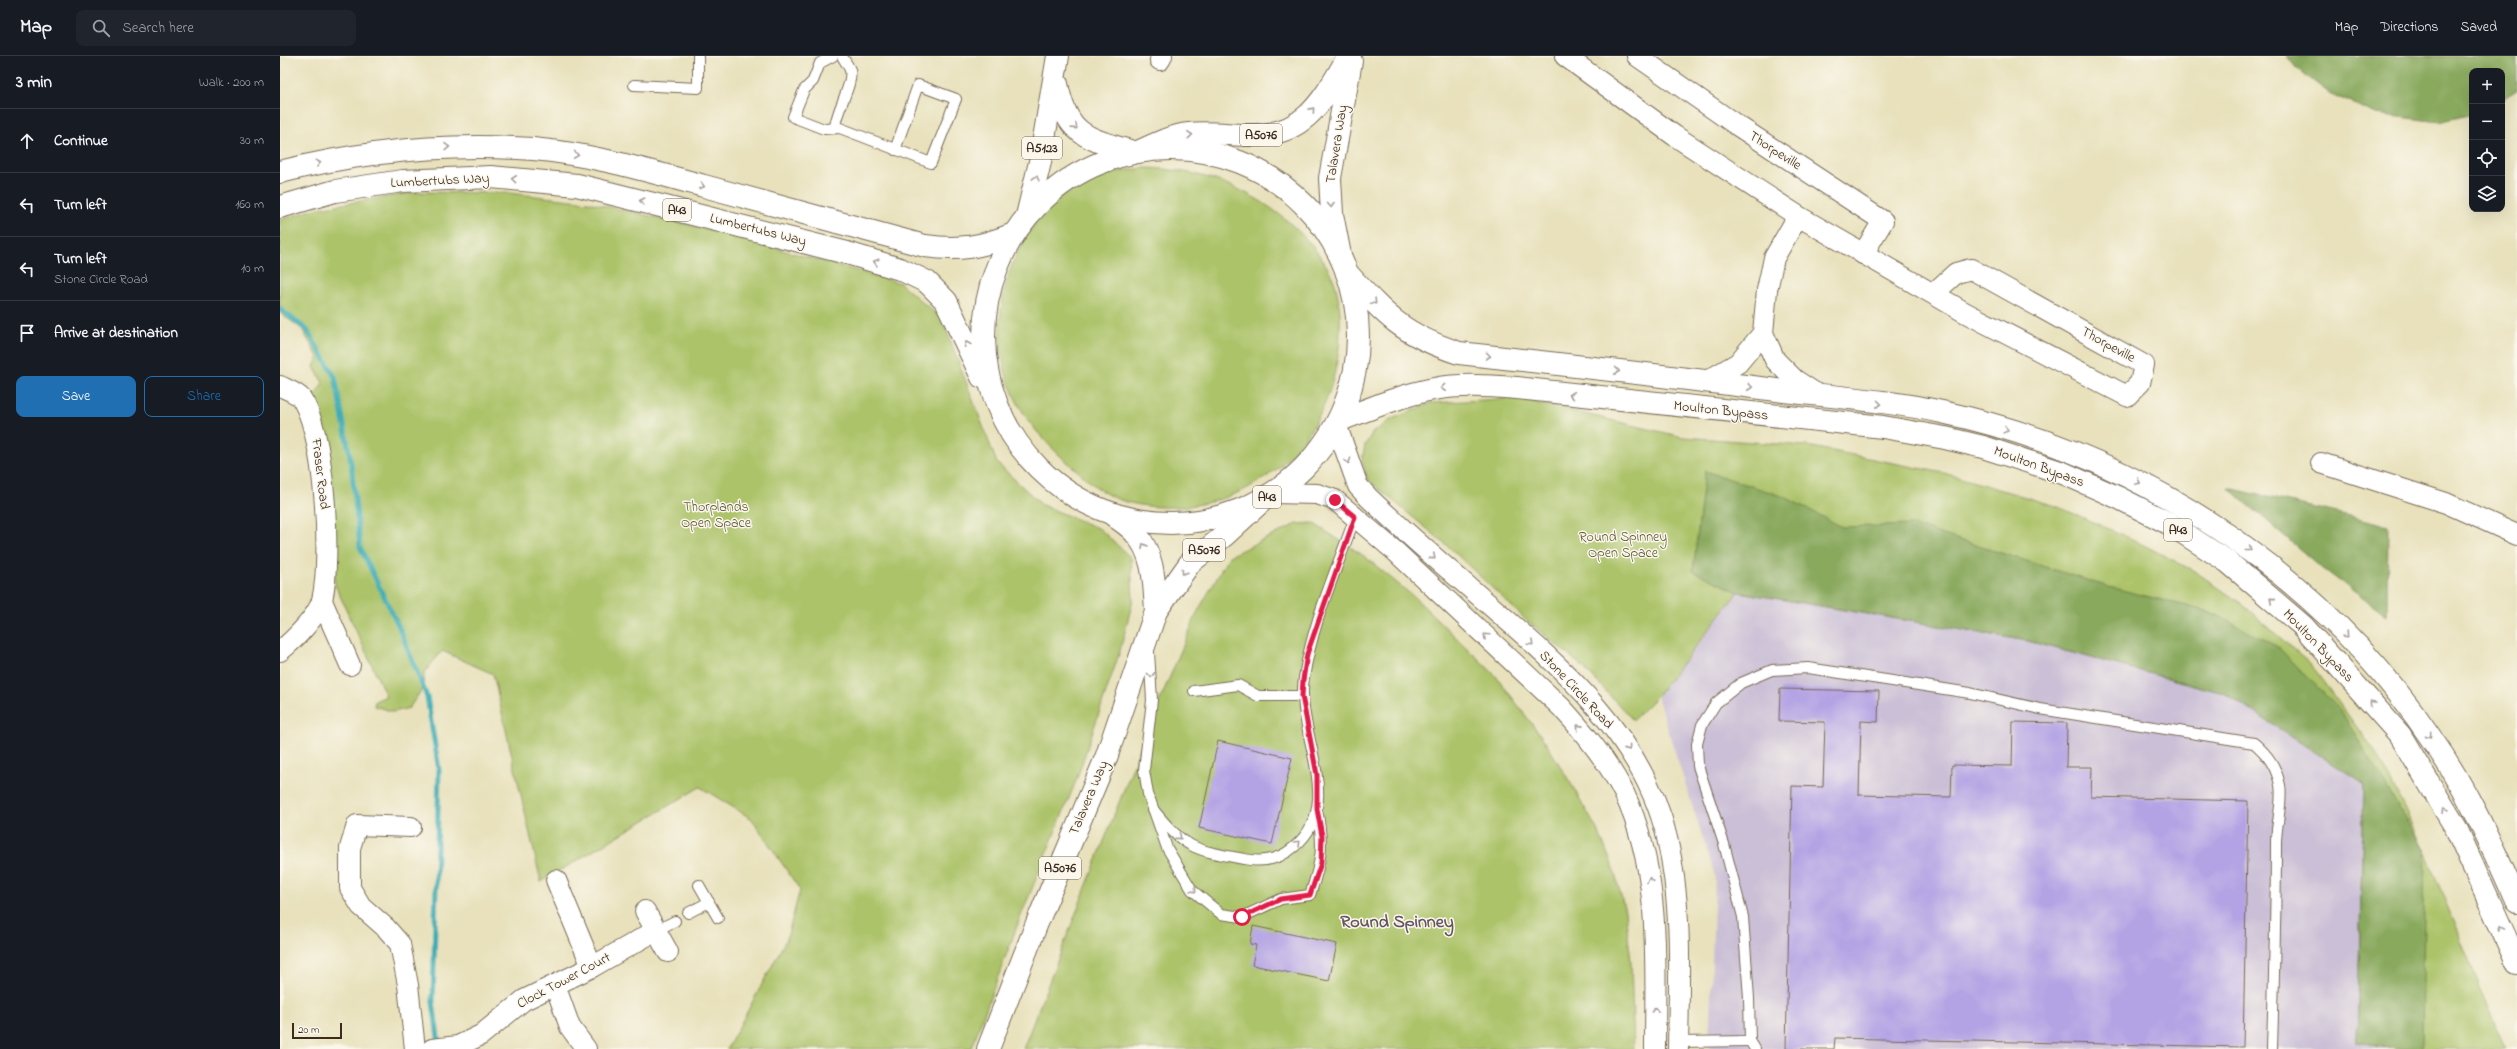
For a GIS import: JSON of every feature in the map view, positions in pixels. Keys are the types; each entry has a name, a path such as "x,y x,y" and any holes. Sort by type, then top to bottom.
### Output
{"main road":[{"name":"A5123","path":"1027,216 1040,162 1056,79 1058,56"},
{"name":"Talavera Way","path":"1136,152 1165,140 1189,134 1258,136 1285,129 1306,116 1324,97 1350,56"},
{"name":"Talavera Way","path":"1343,264 1332,214 1330,178 1350,56"},
{"name":"A5123","path":"1056,79 1062,108 1068,121 1081,133 1097,142 1136,152"},
{"name":"Lumbertubs Way","path":"280,172 335,158 405,149 468,146 534,149 603,159 925,246 944,249 975,248 1014,234"},
{"name":"A43","path":"1170,148 1200,151 1229,158 1257,170 1283,186 1305,206 1324,229 1343,264 1355,303 1358,341 1356,364 1349,393 1337,423 1309,462 1269,496 1240,511 1189,523 1144,522 1112,514 1075,497 1042,472 1016,441 997,404 987,370 984,335 987,300 997,266 1014,234 1027,216 1049,194 1074,175 1102,162 1136,152 1170,148"},
{"name":"Lumbertubs Way","path":"280,206 335,191 404,182 491,177 577,185 847,253 900,269 927,282 946,301 997,404"},
{"name":"Moulton Bypass","path":"1343,264 1400,327 1428,343 1460,353 1707,381 1941,412 2031,437 2103,465 2170,498 2247,548 2334,622 2395,687 2432,739 2478,814 2517,902"},
{"name":"Moulton Bypass","path":"1337,423 1384,403 1434,389 1473,385 1517,388 1883,427 1945,438 1984,447 2063,473 2120,498 2168,523 2234,567 2303,626 2400,735 2456,828 2517,963"},
{"name":"Talavera Way","path":"988,1049 1037,923 1106,758 1156,611 1190,563 1225,535 1269,496"},
{"name":"Talavera Way","path":"1112,514 1136,533 1146,548 1154,576 1156,611"}],"street":[{"name":"Thorpeville","path":"1565,56 1675,136 1798,216 1934,293 1966,313 2127,396 2140,383 2144,365 1971,269 1956,273 1934,293"},
{"name":"Thorpeville","path":"1637,56 1735,124 1883,221 1863,254"},
{"path":"1798,216 1774,258 1768,290 1763,333 1775,360 1794,380 1818,395"},
{"path":"1707,381 1738,362 1763,333"},
{"name":"Fraser Road","path":"280,386 301,398 314,431 324,487 326,548 322,601 350,665"},
{"name":"Stone Circle Road","path":"1337,423 1358,486 1369,498 1531,642 1580,689 1610,723 1631,753 1651,790 1667,836 1676,883 1679,942 1678,1045"},
{"path":"2321,463 2446,503 2517,535"},
{"name":"Stone Circle Road","path":"1269,496 1317,494 1335,500 1396,552 1561,707 1586,734 1624,792 1643,848 1651,884 1655,924 1655,1049"},
{"path":"280,651 296,639 322,601"},
{"path":"411,827 357,826 350,848 350,888 361,906 386,928 400,944 408,985 415,1049"},
{"path":"556,880 592,967"},
{"path":"645,911 655,932 668,952"},
{"name":"Clock Tower Court","path":"432,1049 458,1046 481,1035 524,1000 592,967 655,932"},
{"path":"555,985 570,1027 586,1049"}],"lane":[{"path":"634,85 698,88 698,56"},
{"path":"832,56 820,63 813,82 804,90 793,117 824,129 840,128 895,150 931,163 956,99 918,85 895,150"},
{"path":"835,128 835,120 850,78 850,71 842,56"},
{"path":"1148,636 1152,700 1144,770 1153,809 1167,848 1192,890 1221,914 1242,917 1281,899 1310,895 1321,863 1322,836 1317,809 1317,775 1302,696 1307,654 1355,517"},
{"path":"1678,1045 1753,1045 1743,917 1724,844 1698,766 1697,744 1702,725 1716,703 1741,683 1772,670 1808,668 1970,693 2040,709 2254,743 2267,754 2274,765 2280,787 2276,831 2272,1049"},
{"path":"1194,691 1238,685 1258,696 1302,696"},
{"path":"1153,809 1169,829 1186,844 1201,852 1254,861 1270,860 1292,849 1302,841 1311,828 1317,809"},
{"path":"700,885 718,918"},
{"path":"688,913 709,902"},
{"path":"655,932 675,920"}],"shaded area":[{"path":"1738,592 2028,641 2224,693 2364,784 2357,1042 2395,1049 1709,1049 1715,876 1657,696"}],"green space":[{"path":"2287,56 2517,56 2517,90 2505,97 2505,68 2469,68 2469,115 2439,122 2376,114 2329,93 2296,68"},
{"path":"1144,168 1167,169 1211,179 1253,197 1272,209 1290,223 1319,254 1333,278 1338,299 1340,339 1334,377 1324,406 1310,431 1293,454 1272,473 1248,488 1220,499 1190,506 1158,507 1126,502 1107,494 1098,488 1064,459 1038,433 1018,404 1004,366 1000,337 1001,309 1007,280 1017,253 1031,228 1050,206 1080,183 1098,176"},
{"name":"Thorplands Open Space","path":"417,192 509,193 588,202 711,230 900,283 942,319 997,463 1042,505 1100,529 1131,558 1133,600 1120,651 1076,781 1020,918 971,1049 727,1049 787,938 800,890 752,819 700,787 541,882 493,674 442,651 424,673 423,688 409,708 394,712 374,706 375,701 386,696 335,585 333,543 311,402 323,383 314,367 318,357 302,329 280,313 280,220 318,208"},
{"name":"Round Spinney Open Space","path":"1517,398 1683,437 1807,446 1944,473 2056,506 2132,539 2196,572 2242,604 2310,664 2379,757 2425,851 2505,1049 2395,1049 2357,1043 2364,784 2224,693 2028,641 1738,592 1657,696 1633,720 1582,666 1525,619 1449,547 1368,480 1362,460 1365,445 1373,432 1392,419 1431,403"},
{"path":"1705,471 1785,497 1842,527 1912,525 2109,587 2211,612 2278,647 2341,711 2425,851 2422,1049 2395,1049 2357,1043 2364,784 2224,693 2028,641 1738,592 1693,571"},
{"path":"2229,488 2388,525 2387,616 2318,565"},
{"path":"1313,523 1364,556 1414,597 1496,676 1544,740 1573,787 1599,833 1613,867 1625,911 1631,961 1634,1049 1023,1049 1150,723 1198,611 1229,556 1297,524"}],"building":[{"path":"1780,689 1879,691 1878,722 1861,721 1859,795 1951,797 1952,765 2012,766 2013,722 2067,723 2066,767 2092,767 2091,797 2248,801 2243,1047 1835,1038 1834,1049 1786,1049 1792,786 1823,787 1825,722 1779,721"},
{"path":"1218,741 1292,758 1272,844 1199,828"},
{"path":"1253,926 1337,944 1329,981 1252,965 1256,945 1250,944"}],"waterway":[{"path":"280,309 307,330 335,377 351,462 360,547 399,627 427,697 439,770 433,1002 439,1044"}],"district":[{"name":"Round Spinney","path":"1397,923"}],"route":[{"path":"1242,917 1281,899 1310,895 1321,863 1322,836 1317,809 1317,775 1302,696 1307,654 1355,517 1335,500"}]}
